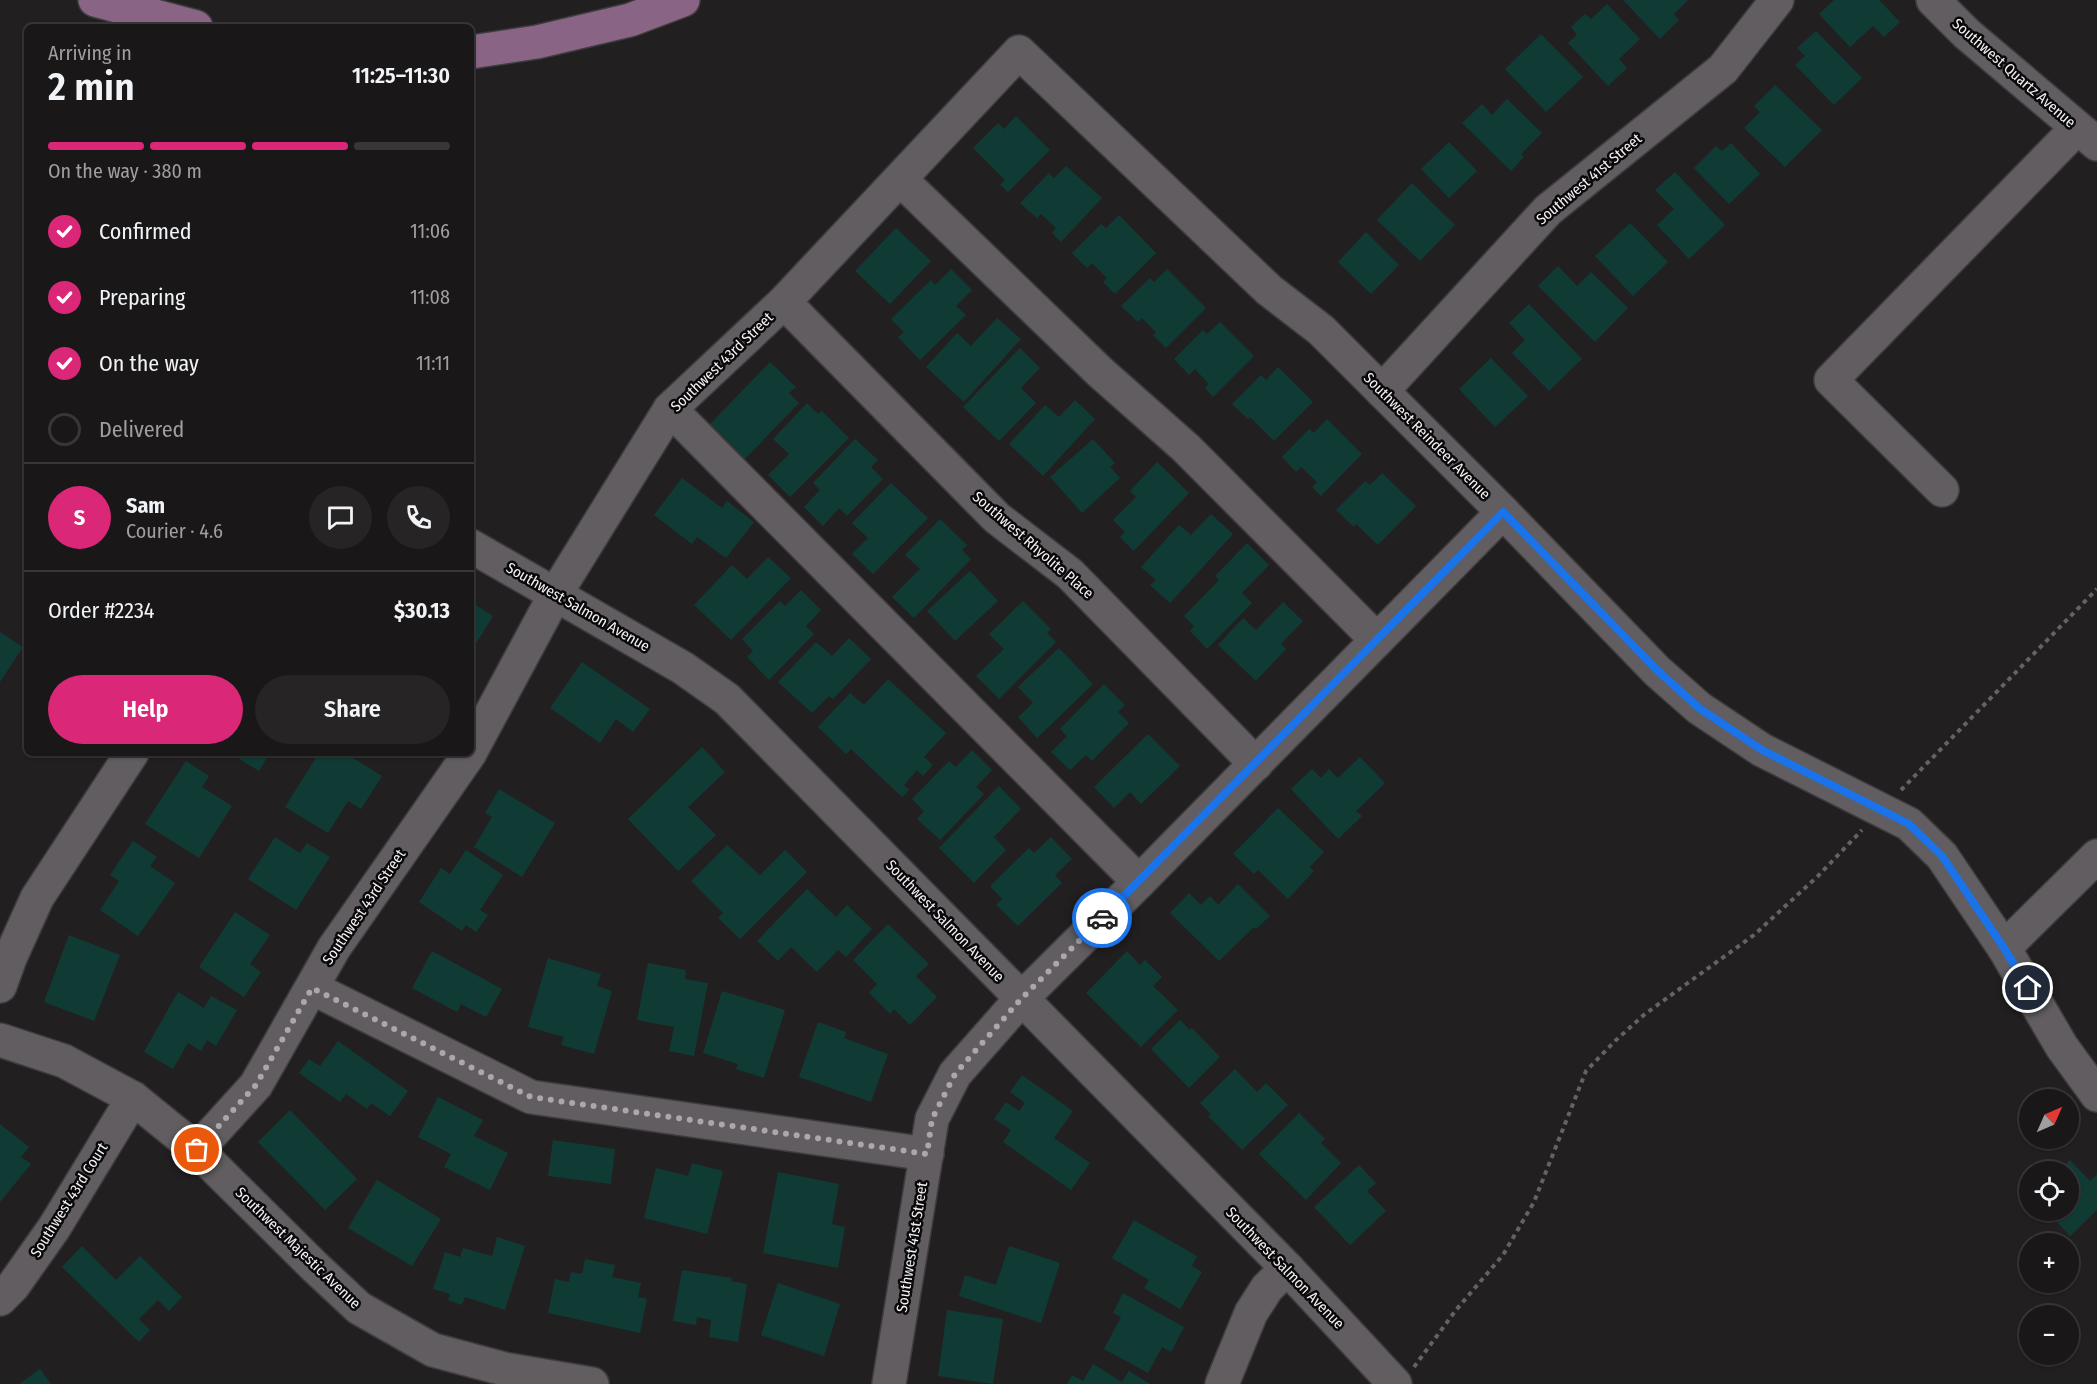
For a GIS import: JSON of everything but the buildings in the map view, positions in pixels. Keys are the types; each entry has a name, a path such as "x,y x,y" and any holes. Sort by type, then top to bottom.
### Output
{"main road":[{"path":"94,0 184,24"},
{"path":"474,52 537,42 630,20 683,0"}],"street":[{"name":"Southwest 41st Street","path":"1382,391 1548,210 1723,69 1778,0"},
{"name":"Southwest Quartz Avenue","path":"1933,0 1967,34 2087,136"},
{"name":"Southwest Reindeer Avenue","path":"1019,52 1269,290 1321,330 1658,671 1699,708 1762,750 1909,824 1942,856 2004,948 2062,1047 2097,1095"},
{"name":"Southwest 43rd Street","path":"474,745 556,593 670,410 784,302 1019,52"},
{"path":"1942,490 1831,380 2087,136"},
{"path":"900,178 1100,372 1186,448 1377,640"},
{"name":"Southwest Rhyolite Place","path":"784,302 997,518 1070,574 1256,764"},
{"path":"670,410 1139,882"},
{"name":"Southwest 41st Street","path":"889,1384 932,1119 955,1074 1021,999 1503,512"},
{"name":"Southwest Salmon Avenue","path":"474,548 683,668 727,699 1287,1268 1402,1379"},
{"path":"0,986 10,958 38,898 130,756"},
{"name":"Southwest 43rd Street","path":"197,1150 256,1085 334,948 467,756"},
{"path":"2004,948 2097,856"},
{"path":"312,988 531,1097 927,1154"},
{"name":"Southwest Majestic Avenue","path":"0,1040 64,1061 133,1098 197,1150 359,1308 433,1350 504,1369 581,1383"},
{"name":"Southwest 43rd Court","path":"0,1299 13,1286 54,1228 133,1098"},
{"path":"1222,1384 1251,1313 1267,1288 1287,1268"}],"path":[{"path":"1402,1379 1503,1255 1534,1202 1586,1071 1645,1014 1754,935 1818,876 2097,589"}],"way so far":[{"path":"197,1150 256,1085 312,988 531,1097 927,1154 932,1119 955,1074 1021,999 1102,918"}],"route":[{"path":"1102,918 1503,512 1658,671 1699,708 1762,750 1909,824 1942,856 2028,988"}]}
